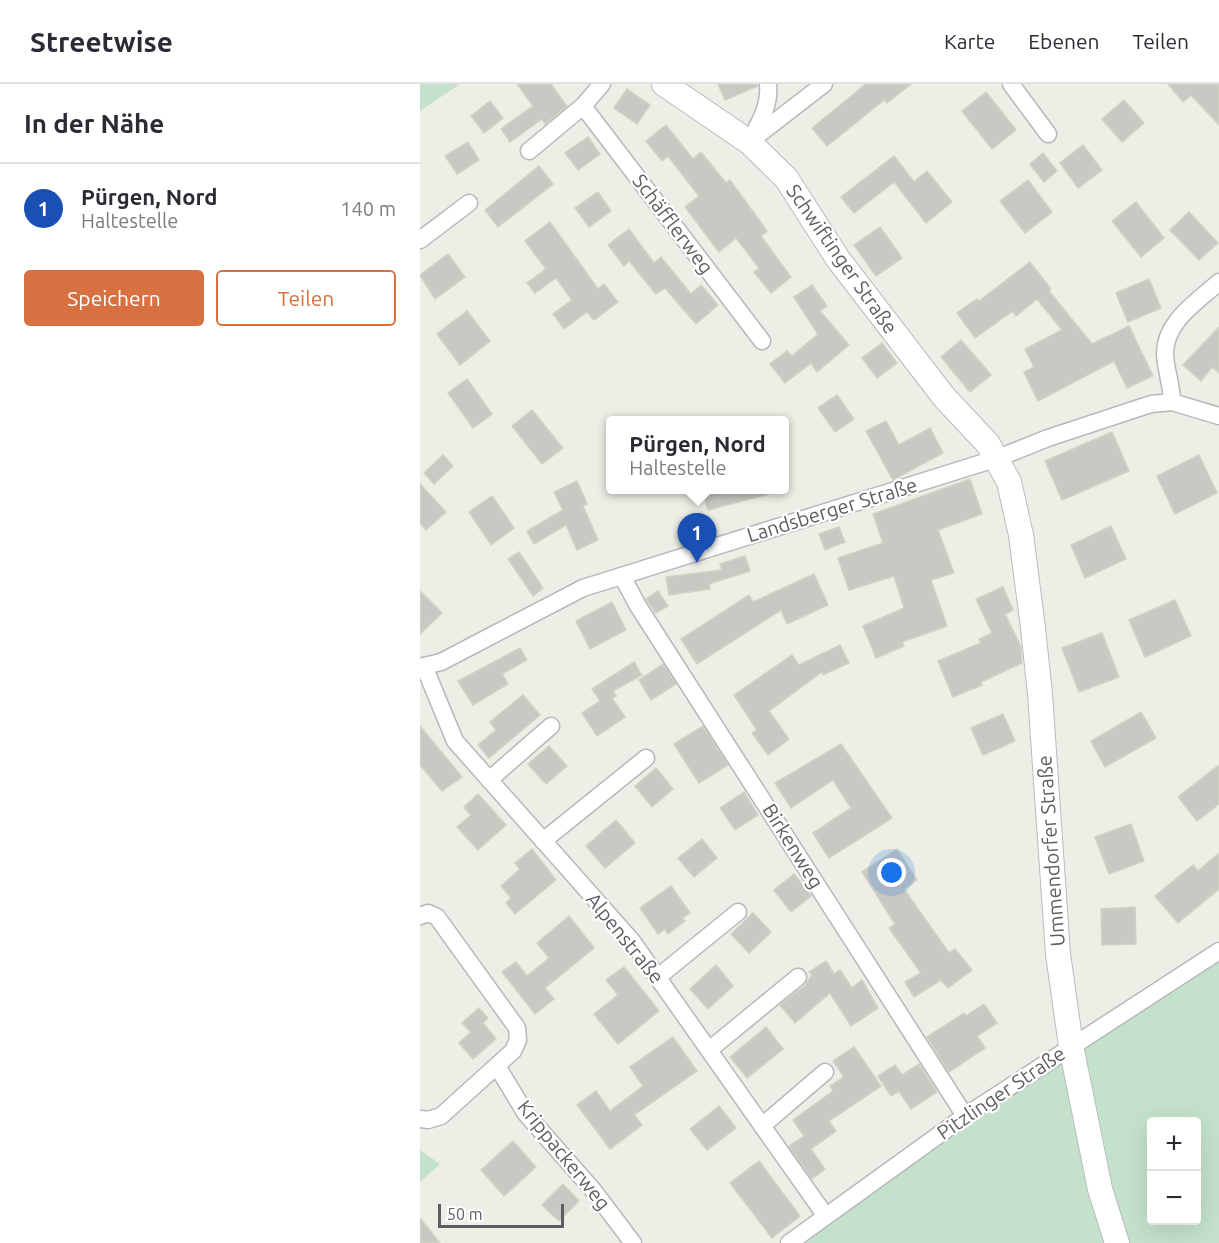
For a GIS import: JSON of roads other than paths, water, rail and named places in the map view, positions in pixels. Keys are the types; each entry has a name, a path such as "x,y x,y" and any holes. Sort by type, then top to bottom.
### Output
{"street":[{"path":"529,151 584,106 602,84"},
{"name":"Schwiftinger Straße","path":"664,84 749,142 786,178 838,259 944,397 998,458"},
{"path":"749,142 762,120 769,95 768,84"},
{"path":"749,142 824,84"},
{"path":"1011,84 1048,134"},
{"name":"Schäfflerweg","path":"584,106 762,341"},
{"path":"420,240 469,203"},
{"path":"1172,402 1165,356 1166,342 1174,324 1219,282"},
{"name":"Landsberger Straße","path":"422,667 441,662 583,588 998,458 1141,407 1172,402 1219,416"},
{"name":"Ummendorfer Straße","path":"998,458 1009,482 1026,569 1040,694 1058,954 1071,1046 1100,1189 1117,1243"},
{"name":"Birkenweg","path":"622,576 638,606 965,1116"},
{"name":"Alpenstraße","path":"422,667 455,741 632,941 825,1215"},
{"path":"489,780 551,726"},
{"path":"543,841 646,758"},
{"path":"658,977 738,912"},
{"path":"420,915 428,913 437,917 518,1028 518,1040 513,1051 497,1066 441,1116 428,1120 420,1119"},
{"name":"Pitzlinger Straße","path":"789,1243 965,1116 1219,951"},
{"path":"709,1050 798,977"},
{"name":"Krippackerweg","path":"497,1066 526,1114 593,1190 633,1243"},
{"path":"762,1126 825,1072"}],"place":[{"name":"Pürgen, Nord","path":"697,563"}]}
